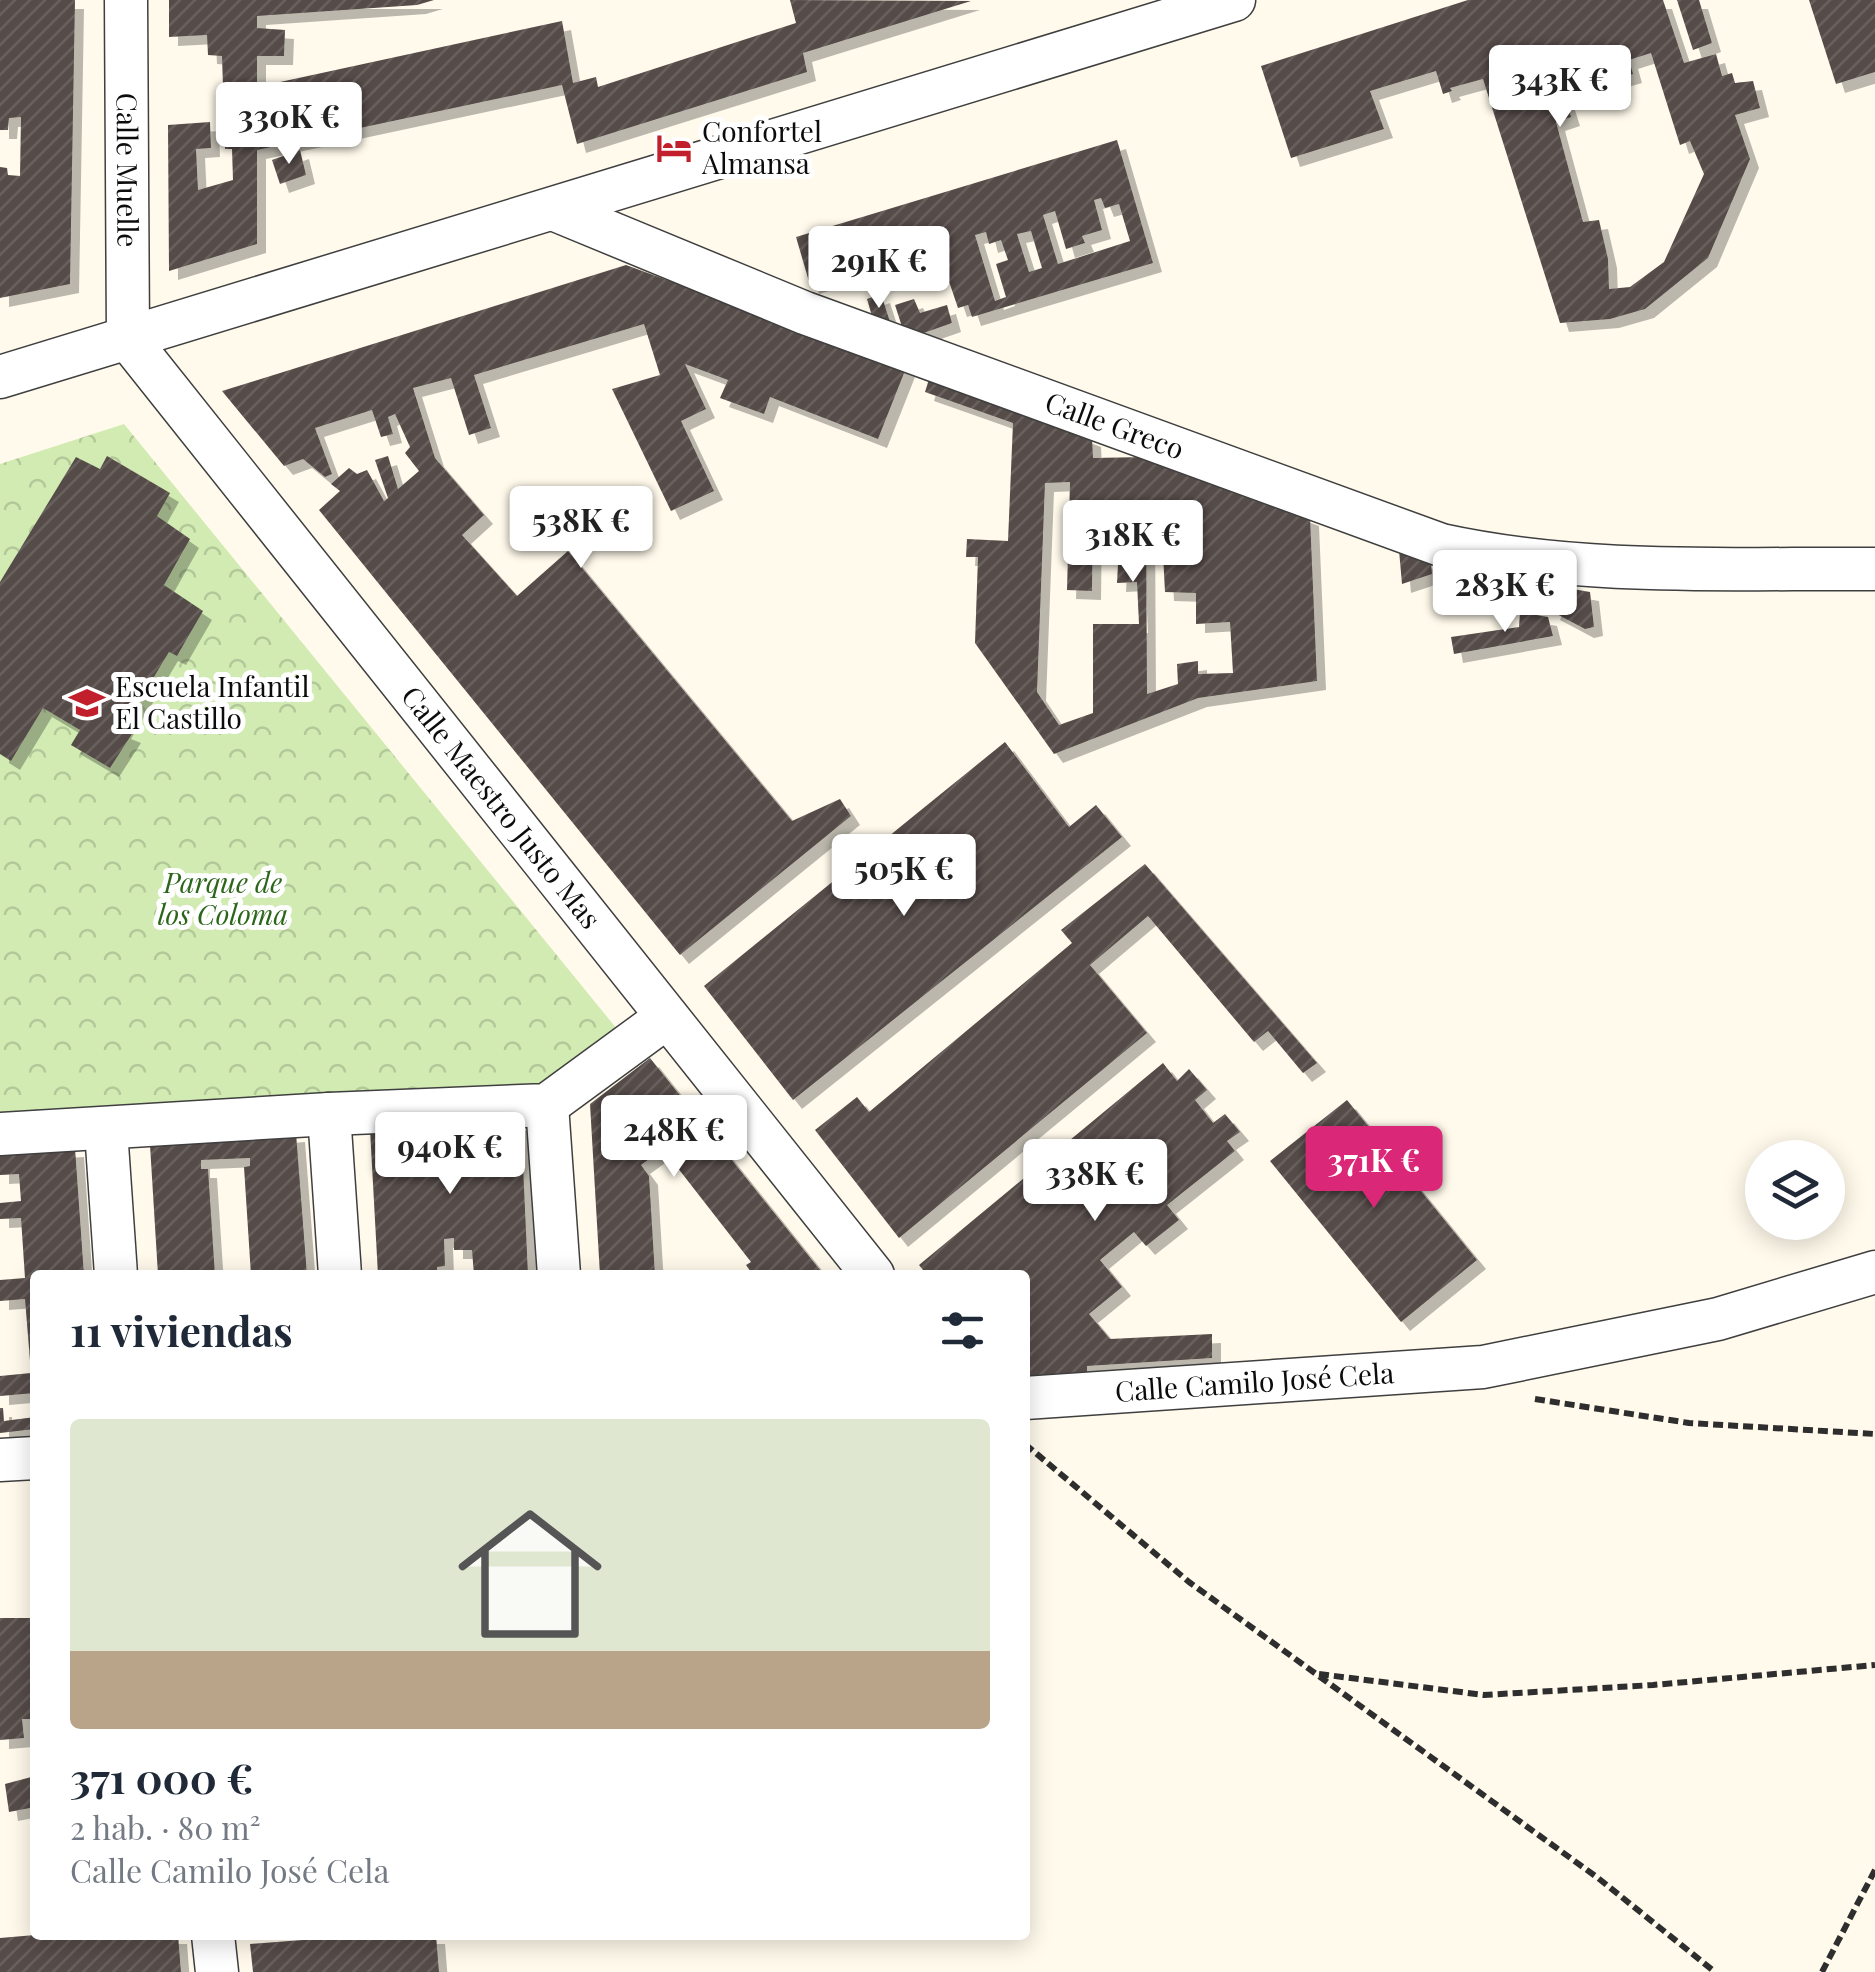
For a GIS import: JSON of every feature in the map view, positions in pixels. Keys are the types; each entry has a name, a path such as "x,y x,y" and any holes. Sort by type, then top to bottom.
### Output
{"street":[{"name":"Calle Muelle","path":"126,0 128,339"},
{"path":"0,378 1234,0"},
{"name":"Calle Greco","path":"552,209 805,313 1441,544 1516,558 1626,566 1875,569"},
{"name":"Calle Maestro Justo Mas","path":"128,339 869,1270"},
{"path":"0,1134 547,1105 667,1017"},
{"path":"547,1105 559,1270"},
{"path":"330,1114 340,1270"},
{"path":"106,1130 116,1270"},
{"name":"Calle Camilo José Cela","path":"1030,1398 1483,1367 1718,1319 1875,1272"},
{"path":"0,1460 30,1458"},
{"path":"214,1940 216,1972"}],"path":[{"path":"1483,1367 1536,1400 1689,1423 1875,1434"},
{"path":"1030,1448 1189,1582 1598,1878 1716,1972"},
{"path":"1314,1674 1484,1696 1875,1665"},
{"path":"1822,1972 1875,1870"}],"green space":[{"name":"Parque de los Coloma","path":"124,424 630,1045 547,1105 0,1136 0,464"}],"building":[{"path":"0,0 75,0 70,284 0,298 0,167 7,168 8,175 20,176 21,117 9,118 8,130 0,130"},
{"path":"169,0 434,0 417,5 257,16 257,28 285,30 284,56 257,56 257,87 562,21 573,83 596,77 598,87 796,23 790,0 971,1 803,53 807,72 577,144 562,85 257,150 257,244 169,271 168,125 210,122 211,148 196,149 198,190 233,180 232,149 225,149 222,56 208,55 207,35 169,37"},
{"path":"1468,0 1663,0 1684,63 1716,54 1722,76 1732,73 1735,83 1753,81 1760,108 1735,115 1750,159 1708,258 1645,309 1610,319 1560,323 1483,79 1450,88 1452,91 1443,94 1436,71 1370,91 1384,129 1291,158 1261,66","holes":["1651,53 1680,145 1690,141 1704,174 1664,262 1630,287 1609,289 1608,259 1599,220 1583,222 1556,122 1571,117 1560,82 1611,66 1616,79 1633,74 1629,60"]},
{"path":"1677,0 1699,0 1712,43 1693,50"},
{"path":"1809,0 1875,0 1875,72 1836,84"},
{"path":"1117,140 1153,263 972,317 968,305 958,308 937,246 929,249 936,270 919,276 917,269 906,273 904,266 875,275 872,266 810,285 796,237","holes":["1101,198 1105,208 1119,204 1130,241 1058,264 1043,215 1055,211 1066,249 1085,243 1082,236 1102,230 1094,200","1031,231 1042,268 1029,272 1017,234","986,232 989,244 1001,240 1008,260 996,264 1006,297 995,301 975,235"]},
{"path":"300,150 306,175 280,184 272,160"},
{"path":"626,265 906,368 878,439 770,397 764,414 720,398 728,380 685,364 706,409 681,421 714,491 671,511 612,389 660,375 644,324 474,375 491,428 469,435 451,378 413,388 435,458 484,515 462,535 517,596 568,551 792,821 840,799 851,816 680,955 319,510 340,491 331,484 349,468 357,474 367,470 384,501 388,498 375,460 388,456 398,489 419,471 405,453 410,447 395,414 388,417 393,434 381,437 372,410 315,428 332,474 325,477 303,459 284,466 222,391"},
{"path":"881,294 892,328 874,323 867,299"},
{"path":"914,299 920,313 947,305 952,323 918,335 904,333 895,305"},
{"path":"930,376 1092,438 1093,458 1145,457 1310,517 1317,681 1198,698 1054,754 975,643 978,557 966,557 967,539 1008,541 1013,423 925,392","holes":["1070,482 1067,590 1092,591 1093,510 1121,509 1117,583 1137,582 1139,624 1093,624 1093,713 1059,725 1037,692 1045,483","1146,510 1173,518 1173,553 1163,554 1165,592 1196,593 1196,624 1230,622 1233,673 1198,674 1198,661 1177,664 1178,684 1147,694"]},
{"path":"107,456 170,493 157,516 190,539 164,585 203,611 177,656 169,652 122,730 132,734 110,768 71,745 80,730 43,708 11,761 0,754 0,582 76,457 100,469"},
{"path":"1399,550 1431,563 1432,574 1402,584"},
{"path":"1561,587 1590,592 1594,627 1585,629 1551,611"},
{"path":"1520,612 1548,617 1553,636 1454,654 1451,637 1519,627"},
{"path":"1005,742 1069,827 1096,805 1122,837 793,1100 704,986"},
{"path":"1145,864 1317,1063 1303,1073 1268,1031 1254,1042 1148,916 1090,965 1147,1033 899,1238 815,1130 857,1097 869,1112 1072,943 1061,930"},
{"path":"650,1058 820,1270 750,1270 746,1265 751,1262 663,1149 641,1165 649,1176 655,1270 600,1270 590,1104","holes":["637,1119 650,1135 629,1152 616,1135"]},
{"path":"1163,1063 1177,1081 1189,1069 1207,1090 1195,1100 1213,1123 1225,1114 1240,1132 1227,1141 1235,1151 1167,1205 1179,1220 1146,1246 1134,1232 1100,1260 1122,1287 1089,1314 1110,1339 1212,1334 1212,1358 1087,1366 1087,1378 1030,1380 1030,1270 923,1270 919,1265"},
{"path":"1347,1100 1477,1260 1401,1322 1270,1161"},
{"path":"521,1121 528,1270 474,1270 472,1250 454,1250 454,1238 444,1239 445,1266 437,1270 378,1270 370,1129"},
{"path":"296,1133 307,1270 251,1270 244,1167 250,1166 250,1158 201,1160 201,1169 208,1169 215,1270 158,1270 150,1145"},
{"path":"75,1148 84,1270 30,1270 30,1361 25,1299 0,1301 0,1280 25,1278 21,1218 0,1219 0,1203 21,1201 19,1174 0,1175 0,1153"},
{"path":"30,1373 30,1393 0,1396 0,1376"},
{"path":"0,1408 4,1421 30,1418 30,1430 0,1433"},
{"path":"0,1618 30,1618 30,1719 22,1719 24,1738 0,1740"},
{"path":"30,1777 30,1808 9,1812 5,1784"},
{"path":"0,1938 178,1940 181,1972 0,1972"},
{"path":"436,1940 439,1972 253,1972 250,1944"}],"place":[{"name":"Confortel Almansa","path":"674,148"},
{"name":"Escuela Infantil El Castillo","path":"87,703"}]}
